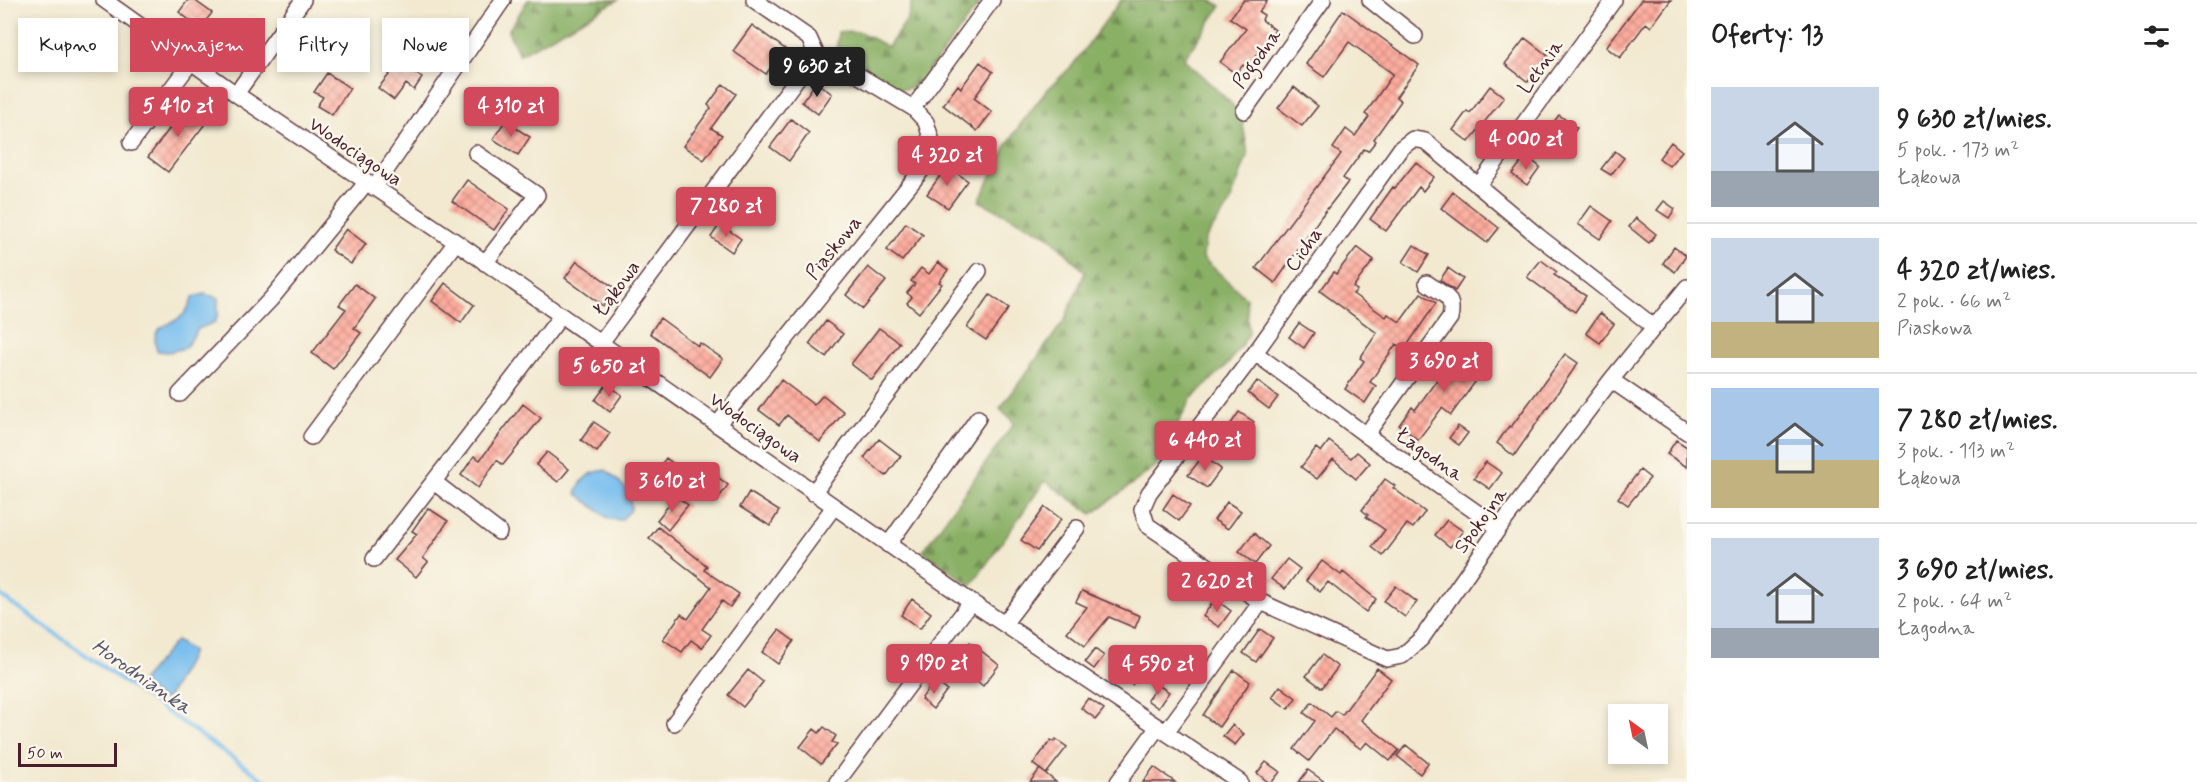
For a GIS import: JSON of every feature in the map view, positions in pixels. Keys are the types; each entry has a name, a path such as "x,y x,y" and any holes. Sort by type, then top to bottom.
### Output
{"street":[{"name":"Wodociągowa","path":"104,0 130,19"},
{"path":"236,94 303,0"},
{"path":"180,393 271,299 370,186 503,0"},
{"path":"754,0 809,38 818,58 831,59 913,108 992,0"},
{"name":"Pogodna","path":"1244,111 1323,0"},
{"path":"1370,0 1415,36"},
{"name":"Letnia","path":"1479,185 1614,0"},
{"name":"Łąkowa","path":"600,344 807,65 818,58"},
{"path":"131,144 184,72"},
{"name":"Wodociągowa","path":"205,72 370,186 456,242 833,508 1240,782"},
{"name":"Piaskowa","path":"717,425 921,171 933,146 926,122 913,108"},
{"name":"Cicha","path":"1261,602 1148,525 1142,509 1149,493 1255,353 1401,148 1413,139 1425,141 1538,236 1653,326"},
{"path":"476,153 537,195 485,263"},
{"path":"311,437 456,242"},
{"path":"813,493 979,271"},
{"name":"Łagodna","path":"1366,435 1450,318 1453,306 1451,301 1427,284"},
{"name":"Spokojna","path":"1261,602 1386,659 1402,656 1422,638 1499,528 1653,326 1675,304 1687,287"},
{"path":"374,559 561,316"},
{"name":"Łagodna","path":"1255,353 1366,435 1499,528"},
{"path":"1611,380 1687,432"},
{"path":"888,545 978,418"},
{"path":"434,482 499,532"},
{"path":"674,723 833,508"},
{"path":"1004,624 1077,528"},
{"path":"837,782 971,602"},
{"path":"1118,782 1162,730 1261,602"}],"green space":[{"path":"528,0 618,0 519,55 508,31"},
{"path":"912,0 982,0 917,87 896,90 873,76 837,47 838,32 860,32 888,47 908,18"},
{"path":"1121,0 1210,0 1221,6 1184,59 1232,104 1242,119 1248,154 1229,205 1205,239 1203,258 1246,298 1249,334 1229,363 1191,399 1155,467 1092,514 1045,481 971,586 923,551 1014,423 1000,409 1064,321 1085,272 1049,236 979,201 1006,146 1020,125 1046,91 1072,66"}],"water":[{"path":"205,294 218,298 218,315 215,322 198,329 185,348 168,352 157,351 155,342 158,330 184,314 193,297"},
{"path":"606,470 624,487 631,503 631,510 621,520 609,519 576,493 587,477 595,472"},
{"path":"176,641 192,651 166,700 152,692 141,681"}],"building":[{"path":"188,0 194,0 212,13 208,18 187,18 179,12"},
{"path":"1244,0 1268,0 1259,12 1264,15 1262,20 1275,30 1247,68 1243,65 1236,74 1220,62 1246,29 1230,18"},
{"path":"1641,0 1671,0 1651,27 1646,23 1620,58 1606,47"},
{"path":"1343,10 1419,65 1396,97 1401,101 1374,139 1376,141 1368,151 1364,149 1343,178 1348,182 1275,283 1256,268 1341,154 1333,148 1346,129 1355,136 1369,117 1365,114 1393,74 1349,42 1324,77 1306,64"},
{"path":"752,25 785,49 766,74 733,51"},
{"path":"1525,38 1548,56 1528,82 1505,64"},
{"path":"980,62 993,72 974,98 992,112 977,131 943,105 958,85 961,88"},
{"path":"392,72 414,72 422,78 414,90 406,84 394,100 378,88"},
{"path":"327,73 350,88 332,115 317,106 323,97 314,92"},
{"path":"816,82 832,94 818,114 802,102"},
{"path":"723,84 736,94 711,128 722,135 704,160 683,146 711,108 708,105"},
{"path":"1490,86 1504,97 1469,142 1453,130 1467,111 1470,113"},
{"path":"1294,87 1318,106 1302,126 1278,108"},
{"path":"188,104 208,120 168,172 148,157"},
{"path":"1559,115 1577,128 1559,153 1541,139"},
{"path":"791,119 809,133 789,161 770,147"},
{"path":"505,121 530,137 518,155 493,139"},
{"path":"1671,142 1682,151 1669,166 1659,158"},
{"path":"1615,151 1624,158 1611,175 1601,169"},
{"path":"1526,156 1540,167 1527,185 1512,174"},
{"path":"1416,162 1434,177 1423,191 1419,187 1386,231 1370,219 1393,187 1395,188"},
{"path":"947,166 968,181 948,208 927,194"},
{"path":"467,180 509,209 494,230 452,201"},
{"path":"1453,192 1499,228 1487,243 1441,208"},
{"path":"1664,201 1675,209 1669,218 1657,210"},
{"path":"1591,206 1612,221 1600,239 1578,224"},
{"path":"1636,218 1656,234 1649,243 1629,227"},
{"path":"906,223 923,235 902,261 887,250"},
{"path":"720,224 741,239 732,252 711,237"},
{"path":"346,229 366,244 351,264 331,250"},
{"path":"1414,245 1429,255 1418,272 1403,262"},
{"path":"1357,247 1374,260 1353,287 1357,290 1353,294 1386,317 1388,314 1400,322 1421,293 1436,303 1404,350 1396,344 1370,382 1376,386 1365,403 1345,389 1364,361 1360,358 1377,333 1320,291"},
{"path":"1674,247 1686,256 1675,272 1663,263"},
{"path":"1541,260 1557,272 1554,275 1586,296 1575,312 1527,277"},
{"path":"577,261 616,289 603,306 565,278"},
{"path":"938,262 948,270 939,282 942,284 919,313 907,303 912,297 907,293 915,284 911,281 921,268 929,274"},
{"path":"868,267 886,281 863,309 846,295"},
{"path":"1448,268 1463,279 1455,291 1440,280"},
{"path":"445,283 474,305 461,323 432,301"},
{"path":"355,284 375,299 354,328 361,333 333,369 312,353 346,309 339,305"},
{"path":"990,295 1009,308 986,340 967,327"},
{"path":"1600,313 1614,324 1600,343 1586,333"},
{"path":"660,318 698,346 700,343 723,359 710,377 650,333"},
{"path":"826,321 843,334 826,357 809,344"},
{"path":"1299,323 1314,333 1304,348 1289,337"},
{"path":"879,328 900,343 872,380 851,364"},
{"path":"1460,348 1486,367 1451,415 1442,408 1418,440 1399,425 1412,407 1415,410"},
{"path":"1565,354 1578,363 1514,456 1497,443"},
{"path":"781,380 814,405 823,395 844,412 820,442 787,415 779,425 759,410"},
{"path":"1257,381 1278,397 1269,409 1248,393"},
{"path":"607,384 622,395 610,412 595,400"},
{"path":"523,404 541,418 503,465 497,460 478,488 461,475 474,456 480,460"},
{"path":"1239,412 1254,422 1243,439 1228,428"},
{"path":"594,422 610,433 597,452 581,440"},
{"path":"1458,426 1468,433 1459,445 1449,438"},
{"path":"879,439 901,456 886,476 864,458"},
{"path":"1676,440 1687,447 1687,467 1667,454"},
{"path":"1329,441 1351,458 1357,452 1370,463 1356,479 1333,459 1317,479 1301,467 1316,448 1321,452"},
{"path":"547,452 569,469 558,482 536,465"},
{"path":"1203,456 1221,469 1207,488 1188,475"},
{"path":"666,458 687,474 674,491 653,475"},
{"path":"1486,462 1502,473 1490,489 1474,478"},
{"path":"707,469 728,485 718,499 696,483"},
{"path":"1640,470 1650,478 1628,505 1618,498"},
{"path":"1385,479 1395,486 1393,488 1425,512 1413,528 1407,524 1383,556 1372,547 1385,530 1366,517 1368,515 1362,510"},
{"path":"749,492 779,511 770,526 740,507"},
{"path":"1173,494 1190,506 1179,521 1163,509"},
{"path":"676,496 688,505 668,530 657,520"},
{"path":"1227,502 1241,511 1228,529 1214,520"},
{"path":"1045,507 1061,519 1037,551 1021,540"},
{"path":"428,508 448,521 423,558 428,562 416,577 395,560 417,534 412,531"},
{"path":"1447,520 1463,531 1450,547 1435,535"},
{"path":"658,527 707,566 704,570 739,594 730,607 722,601 702,629 711,635 702,648 691,640 682,652 663,639 681,614 688,619 711,587 649,538"},
{"path":"1254,533 1269,546 1255,564 1239,552"},
{"path":"1287,559 1300,569 1285,589 1271,579"},
{"path":"1322,561 1341,575 1343,572 1376,599 1366,612 1328,582 1320,592 1306,581"},
{"path":"1396,586 1417,602 1405,617 1384,601"},
{"path":"1082,591 1140,616 1135,628 1109,617 1085,646 1067,632 1087,607 1076,602"},
{"path":"912,599 931,613 920,629 901,615"},
{"path":"1215,599 1231,611 1219,627 1203,616"},
{"path":"1260,629 1273,638 1256,662 1243,653"},
{"path":"779,630 794,641 778,664 762,652"},
{"path":"970,642 999,665 983,686 953,662"},
{"path":"1095,649 1104,656 1094,669 1085,662"},
{"path":"1322,655 1338,667 1322,688 1306,676"},
{"path":"1131,660 1144,669 1132,685 1119,676"},
{"path":"1377,668 1391,679 1361,720 1399,750 1390,761 1367,742 1361,749 1334,729 1309,761 1294,749 1315,721 1304,713 1312,702 1331,717 1336,711 1342,715"},
{"path":"748,670 763,682 743,707 728,695"},
{"path":"1234,670 1250,682 1219,727 1203,715"},
{"path":"934,681 947,690 933,709 921,699"},
{"path":"1158,685 1169,692 1158,708 1147,700"},
{"path":"1280,686 1296,698 1288,709 1272,697"},
{"path":"1088,698 1104,709 1096,719 1081,708"},
{"path":"1232,725 1244,734 1235,745 1223,736"},
{"path":"824,727 836,736 832,742 837,744 821,764 800,747 814,729 819,733"},
{"path":"1056,739 1067,747 1046,774 1033,764 1051,740 1054,742"},
{"path":"1406,745 1428,763 1420,774 1397,756"},
{"path":"1266,762 1280,772 1272,782 1268,782 1257,773"},
{"path":"1154,767 1175,782 1143,782"},
{"path":"1040,769 1056,782 1030,782"},
{"path":"1308,770 1325,782 1299,782"}],"waterway":[{"name":"Horodnianka","path":"0,595 267,782"}]}
